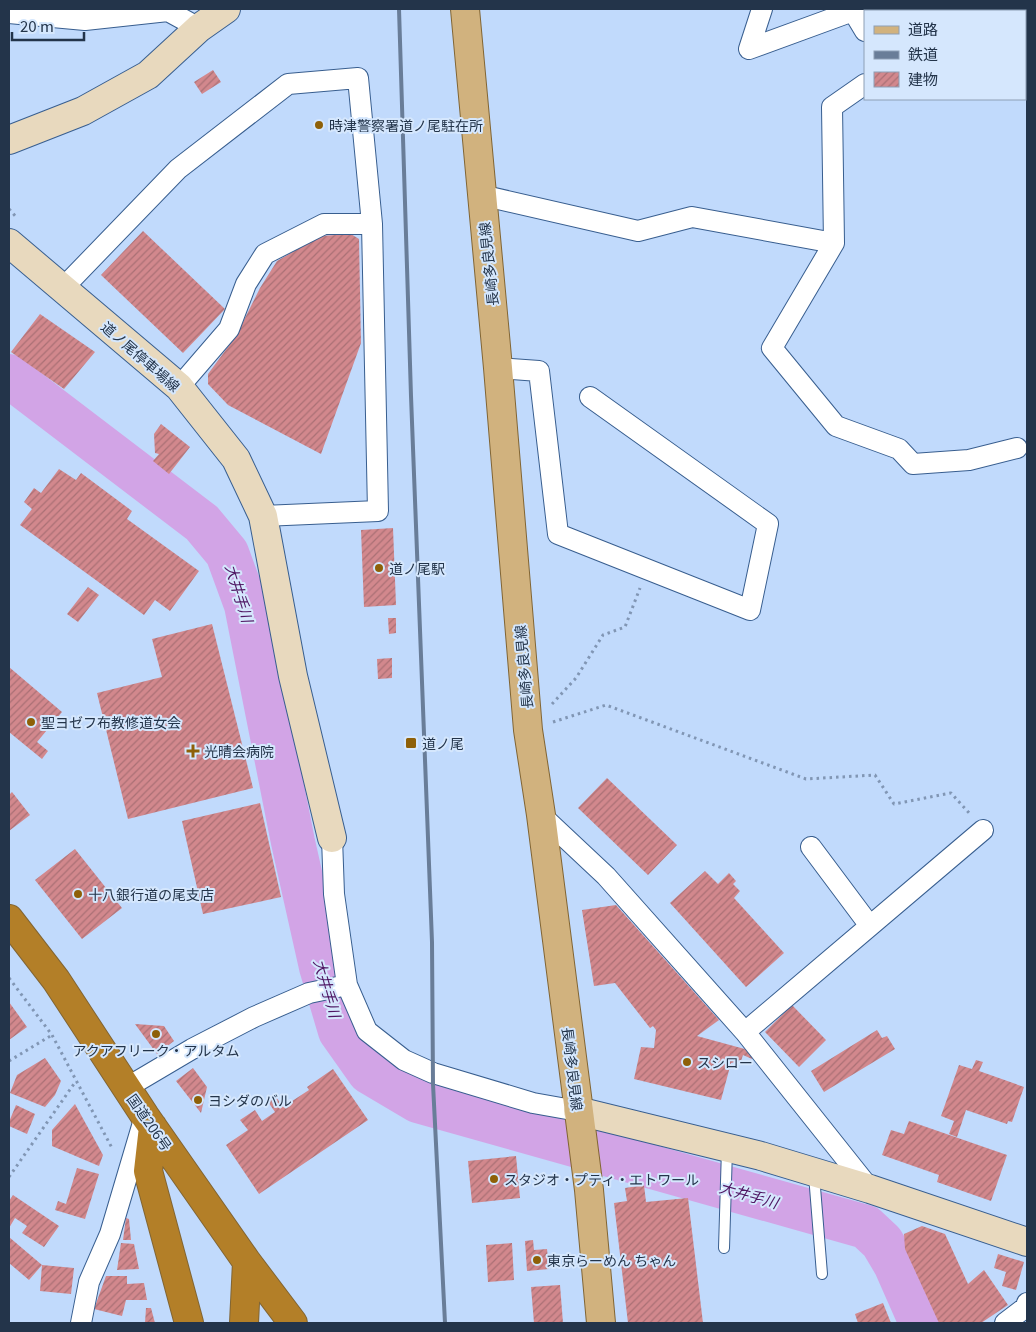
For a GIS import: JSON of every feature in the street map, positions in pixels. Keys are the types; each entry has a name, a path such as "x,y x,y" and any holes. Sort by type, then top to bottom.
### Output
{"highway":[{"name":"国道206号","path":"9,919 56,980 126,1088 247,1262 293,1323"},
{"path":"149,1121 148,1172 189,1323"},
{"path":"244,1323 247,1262"}],"main road":[{"name":"長崎多良見線","path":"465,9 498,368 528,730 541,815 589,1190 601,1323"}],"street":[{"path":"9,140 83,111 148,75 199,28 226,9"},
{"path":"762,9 749,50 853,11 864,29"},
{"path":"9,13 86,20 146,11 168,11 199,28"},
{"path":"62,289 178,169 288,84 358,78 372,224 378,511 263,516"},
{"path":"864,85 832,107 834,243 772,348 836,426 899,449 912,464 969,460 1018,448"},
{"path":"481,195 638,231 692,218 834,243"},
{"path":"179,387 229,329 246,284 265,254 324,224 372,224"},
{"name":"道ノ尾停車場線","path":"9,243 179,387 236,459 263,516 293,676 332,838"},
{"path":"498,368 539,371 558,534 750,610 768,524 590,397"},
{"path":"541,815 606,876 745,1032 870,1189"},
{"path":"745,1032 983,830"},
{"path":"332,838 334,894 343,986 367,1031 404,1060 433,1072 534,1103 578,1111 727,1149 870,1189 1027,1242"},
{"path":"811,847 870,926"},
{"path":"126,1088 192,1049 254,1017 309,993 343,986"},
{"path":"80,1323 89,1282 110,1234 127,1176 149,1121"},
{"path":"1005,1323 1026,1307 1027,1303"}],"lane":[{"path":"724,1248 727,1149"},
{"path":"814,1173 822,1274"}],"path":[{"path":"528,730 576,678 603,635 625,627 647,569"},
{"path":"528,730 606,704 806,779 875,774 894,804 951,793 983,830"},
{"path":"9,978 52,1035 127,1176"},
{"path":"9,1061 52,1035"},
{"path":"9,1177 76,1081"}],"building":[{"path":"213,70 221,82 202,94 194,82"},
{"path":"143,231 225,309 183,353 101,275"},
{"path":"351,234 359,239 361,343 321,454 228,405 208,384 208,374 236,336 260,288 277,261 320,236"},
{"path":"40,314 95,352 64,389 11,352"},
{"path":"161,424 190,447 169,474 153,461 159,454 155,453 154,434"},
{"path":"59,469 76,480 81,473 132,511 127,519 199,571 170,611 155,600 144,615 20,525 32,509 24,502 34,488 41,493"},
{"name":"道ノ尾駅","path":"393,528 396,605 364,607 361,530"},
{"path":"88,587 99,595 78,622 67,614"},
{"path":"388,618 396,618 396,633 389,634"},
{"name":"光晴会病院","path":"212,624 253,788 128,819 97,693 162,677 152,639"},
{"path":"392,658 392,678 378,679 377,659"},
{"name":"聖ヨゼフ布教修道女会","path":"9,667 62,712 37,742 48,751 42,759 9,732"},
{"path":"607,778 677,845 648,875 578,808"},
{"path":"12,792 30,815 9,831 9,795"},
{"path":"260,803 281,897 203,914 182,821"},
{"name":"十八銀行道の尾支店","path":"75,849 122,908 82,939 35,880"},
{"path":"705,871 718,884 729,873 736,881 733,884 740,891 734,898 784,953 746,987 670,903"},
{"path":"616,905 719,1020 697,1036 752,1051 752,1059 743,1055 741,1061 731,1063 721,1100 634,1079 641,1047 654,1048 656,1030 653,1026 650,1028 615,983 594,986 582,910"},
{"path":"9,1002 27,1027 9,1040"},
{"path":"792,1005 826,1040 799,1067 765,1032"},
{"name":"アクアフリーク・アルタム","path":"135,1024 164,1026 174,1041 157,1054"},
{"path":"877,1030 882,1038 887,1036 895,1049 824,1092 811,1071"},
{"path":"45,1058 61,1081 55,1095 45,1107 10,1093 17,1075"},
{"path":"976,1060 983,1062 979,1071 1024,1087 1012,1122 1008,1121 1007,1124 966,1110 957,1137 949,1134 954,1121 941,1116 959,1065 972,1069"},
{"name":"ヨシダのバル","path":"193,1068 207,1087 201,1113 176,1081"},
{"path":"333,1069 368,1120 259,1194 226,1145 248,1130 240,1120 255,1110 262,1121 275,1112 266,1099 274,1094 283,1107 309,1090 307,1087"},
{"path":"75,1104 103,1155 99,1166 52,1146 52,1130"},
{"path":"16,1105 35,1114 27,1134 9,1126"},
{"path":"909,1121 1007,1155 991,1201 937,1182 939,1175 882,1155 891,1130 904,1134"},
{"name":"スタジオ・プティ・エトワール","path":"516,1156 520,1198 472,1203 468,1161"},
{"path":"77,1168 99,1174 85,1219 55,1210 58,1201 66,1204"},
{"path":"644,1185 646,1202 688,1198 703,1323 628,1323 614,1203 627,1201 625,1188"},
{"path":"13,1195 59,1226 44,1247 22,1233 27,1226 15,1218 9,1228 9,1201"},
{"path":"126,1218 129,1219 131,1240 123,1240"},
{"path":"922,1226 945,1234 968,1284 984,1270 1008,1305 981,1323 939,1323 905,1249 904,1234"},
{"path":"9,1237 42,1265 29,1280 9,1263"},
{"name":"東京らーめん ちゃん","path":"533,1240 534,1250 547,1249 549,1269 527,1271 525,1241"},
{"path":"121,1243 134,1244 139,1269 117,1270"},
{"path":"512,1243 514,1280 488,1282 486,1245"},
{"path":"998,1254 1024,1262 1016,1290 1002,1286 1006,1272 994,1268"},
{"path":"42,1265 74,1268 71,1294 40,1291"},
{"path":"106,1276 127,1276 127,1284 144,1283 147,1300 126,1300 122,1316 94,1309"},
{"path":"560,1285 563,1323 534,1323 531,1287"},
{"path":"883,1303 891,1323 858,1323 855,1314"},
{"path":"146,1308 151,1308 155,1323 145,1323"}],"waterway":[{"name":"大井手川","path":"9,376 202,523 227,553 246,605 293,842 321,967 340,1031 369,1072 418,1101 866,1227 882,1242 895,1264 921,1323"}],"railway":[{"path":"399,9 411,396 432,942 433,1084 445,1323"}],"place":[{"name":"時津警察署道ノ尾駐在所","path":"319,125"},
{"name":"道ノ尾駅","path":"379,568"},
{"name":"聖ヨゼフ布教修道女会","path":"31,722"},
{"name":"道ノ尾","path":"411,743"},
{"name":"光晴会病院","path":"193,751"},
{"name":"十八銀行道の尾支店","path":"78,894"},
{"name":"アクアフリーク・アルタム","path":"156,1034"},
{"name":"スシロー","path":"687,1062"},
{"name":"ヨシダのバル","path":"198,1100"},
{"name":"スタジオ・プティ・エトワール","path":"494,1179"},
{"name":"東京らーめん ちゃん","path":"537,1260"}]}
